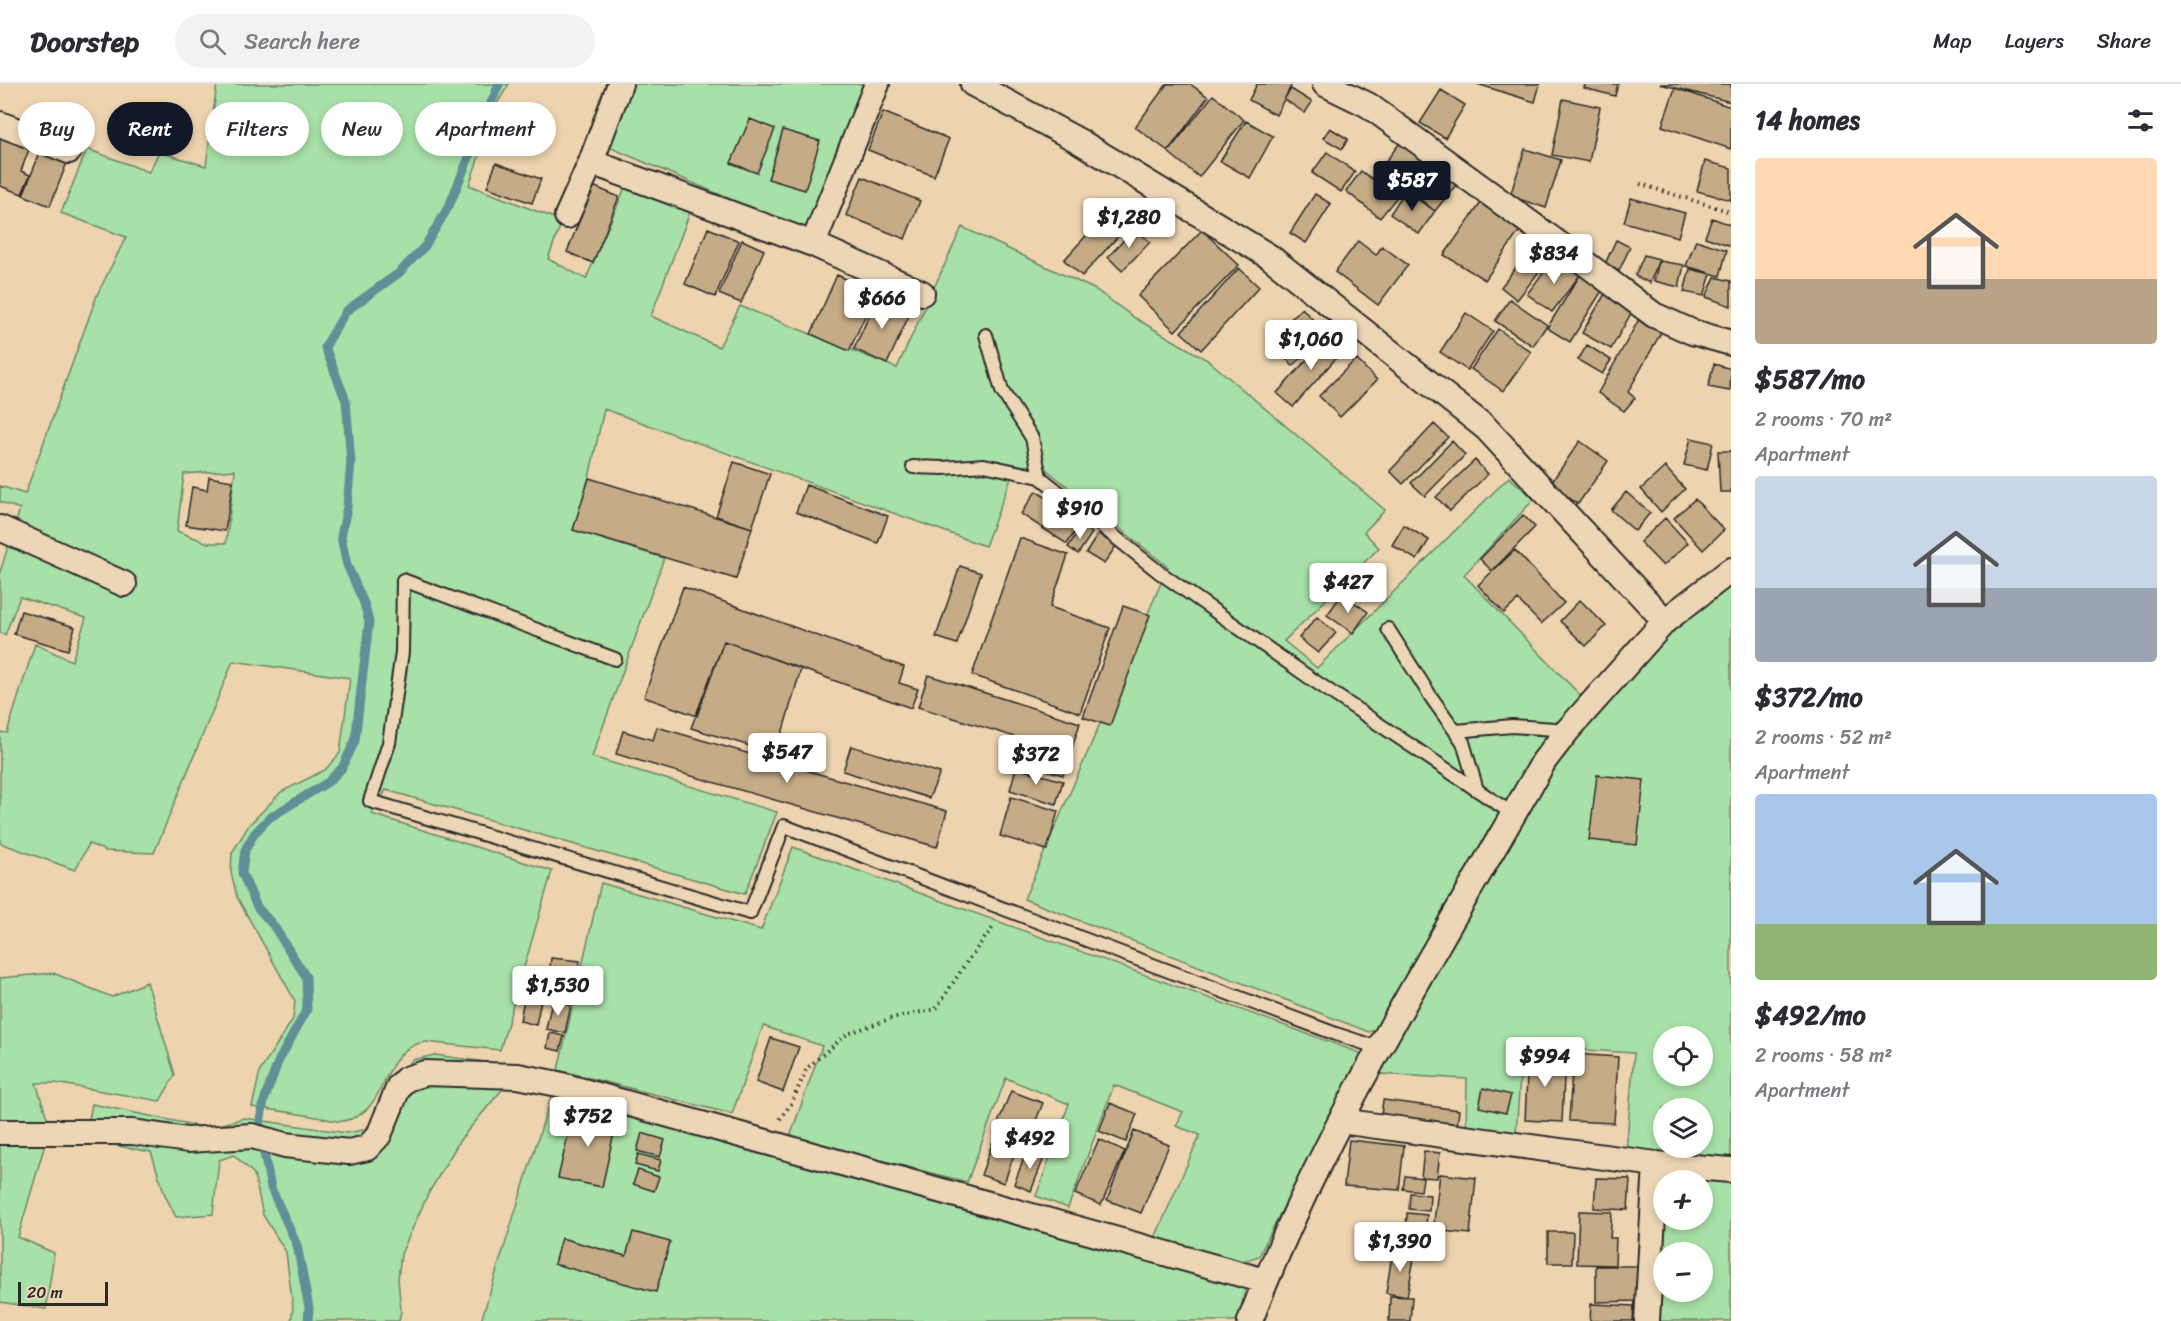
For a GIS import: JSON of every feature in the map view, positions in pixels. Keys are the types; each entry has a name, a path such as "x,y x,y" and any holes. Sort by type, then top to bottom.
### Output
{"street":[{"path":"567,216 591,162 620,84"},
{"path":"813,244 877,84"},
{"path":"973,84 1078,141 1270,256 1486,428 1665,621"},
{"path":"1325,84 1368,105 1585,262 1654,315 1692,332 1731,343"},
{"path":"0,124 18,131"},
{"path":"591,162 813,244 922,293"},
{"path":"0,528 124,584"},
{"path":"1250,1321 1265,1281 1340,1121 1379,1048 1544,761 1568,730 1665,621 1731,570"},
{"path":"0,1132 133,1132 188,1140 252,1136 285,1145 349,1152 367,1148 379,1135 399,1086 406,1078 425,1073 518,1076 558,1084 1265,1281"},
{"path":"1340,1121 1656,1164 1731,1170"},
{"path":"1647,1321 1656,1164"}],"lane":[{"path":"986,335 1002,391 1032,438 1040,477"},
{"path":"913,467 944,468 984,465 1040,477 1159,572 1310,678 1513,814"},
{"path":"615,659 403,580 402,652 389,743 370,801 750,913 784,826 1336,1034 1379,1048"},
{"path":"1388,628 1431,697 1463,742 1477,790"},
{"path":"1456,731 1512,726 1568,730"}],"path":[{"path":"1640,184 1731,212"},
{"path":"763,1141 791,1104 807,1068 847,1034 892,1018 936,1009 968,960 1006,910"}],"green space":[{"path":"217,84 509,84 498,102 415,102 415,156 479,156 469,185 562,221 548,259 586,279 627,183 690,212 651,316 719,347 740,306 897,368 962,227 1096,290 1135,318 1209,361 1385,510 1364,532 1379,548 1284,641 1317,668 1509,477 1534,499 1464,575 1582,697 1540,748 1487,833 1376,1029 1369,1032 1024,899 1168,567 1043,467 1016,465 985,546 604,409 589,478 573,530 664,558 592,757 777,812 745,894 386,790 372,814 552,871 500,1050 425,1042 410,1047 399,1056 369,1106 358,1116 343,1121 252,1107 260,1071 293,1019 295,1001 237,897 231,872 232,853 249,825 281,792 325,770 340,753 350,678 233,661 154,853 106,851 89,844 75,870 0,843 0,732 7,733 35,644 72,661 86,618 20,597 5,635 0,633 0,572 20,509 0,502 0,486 25,494 97,295 126,237 61,213 84,156 95,156 95,152 149,172 157,156 172,156 206,166 207,156 309,156 309,102 215,102","holes":["235,470 226,543 208,543 177,531 184,474"]},
{"path":"614,84 869,84 809,233 602,144"},
{"path":"1731,582 1731,1158 1713,1157 1713,1098 1653,1098 1653,1154 1626,1152 1634,1053 1522,1046 1516,1135 1466,1130 1467,1079 1379,1074 1536,793 1562,754 1656,645 1700,605"},
{"path":"793,847 1360,1053 1361,1062 1305,1163 1259,1256 1240,1262 1155,1238 1200,1135 1176,1126 1183,1112 1114,1085 1068,1208 1036,1196 1069,1104 1006,1078 967,1182 790,1137 822,1046 763,1026 732,1114 558,1070 601,883 761,930"},
{"path":"53,973 112,997 147,982 175,1075 160,1101 55,1083 36,1083 50,1127 18,1237 54,1253 46,1309 0,1302 0,978"},
{"path":"435,1055 521,1067 460,1140 428,1194 401,1254 398,1279 401,1311 399,1321 291,1321 293,1308 286,1252 263,1215 254,1174 234,1155 219,1160 213,1214 176,1217 165,1195 151,1152 85,1140 92,1104 208,1128 244,1118 347,1133 363,1130 374,1122 398,1079 412,1060"},
{"path":"552,1094 1241,1284 1245,1292 1237,1321 481,1321"},
{"path":"1713,1178 1731,1179 1731,1321 1655,1321 1657,1302 1713,1302 1713,1242 1662,1242 1663,1230 1713,1230"}],"building":[{"path":"1167,84 1190,84 1208,97 1168,151 1135,127"},
{"path":"1257,84 1292,84 1276,115 1249,100"},
{"path":"1477,84 1540,84 1535,102"},
{"path":"1585,84 1618,84 1615,96 1584,88"},
{"path":"1660,84 1731,84 1731,102"},
{"path":"1675,88 1731,107 1731,149 1662,126"},
{"path":"1291,89 1312,102 1305,113 1284,99"},
{"path":"1441,90 1465,105 1445,138 1420,123"},
{"path":"1213,95 1244,120 1199,177 1168,152"},
{"path":"1563,99 1600,107 1589,162 1552,155"},
{"path":"883,112 949,139 934,176 868,150"},
{"path":"750,119 775,129 757,173 731,163"},
{"path":"1246,121 1273,136 1250,178 1220,161"},
{"path":"1330,128 1348,139 1342,149 1323,138"},
{"path":"0,130 18,136 18,156 26,156 21,171 30,175 22,194 0,186"},
{"path":"783,130 820,141 805,190 768,179"},
{"path":"1403,139 1428,158 1380,218 1346,191 1361,171 1372,179"},
{"path":"1525,149 1561,160 1546,208 1510,196"},
{"path":"1327,152 1355,172 1341,192 1312,173"},
{"path":"39,156 70,156 50,206 23,195"},
{"path":"1435,160 1460,180 1435,211 1410,191"},
{"path":"1705,161 1731,168 1731,200 1697,191"},
{"path":"496,163 541,179 532,203 487,187"},
{"path":"862,177 920,201 905,239 846,215"},
{"path":"593,186 619,197 593,263 567,252"},
{"path":"1405,191 1435,211 1419,234 1390,214"},
{"path":"1315,194 1331,204 1306,243 1290,233"},
{"path":"1485,197 1523,226 1485,280 1444,255"},
{"path":"1631,198 1685,213 1678,237 1624,222"},
{"path":"1116,203 1134,219 1082,276 1064,260"},
{"path":"1712,218 1731,225 1731,246 1705,237"},
{"path":"708,228 739,241 715,297 685,284"},
{"path":"1135,228 1150,242 1122,271 1108,257"},
{"path":"1202,230 1239,265 1175,331 1138,296"},
{"path":"742,240 764,250 741,303 719,294"},
{"path":"1616,240 1630,247 1619,271 1605,264"},
{"path":"1696,240 1727,250 1720,276 1686,266"},
{"path":"1358,241 1376,255 1382,246 1408,265 1378,305 1335,272"},
{"path":"1535,242 1552,255 1517,300 1501,287"},
{"path":"1644,255 1659,259 1650,283 1635,276"},
{"path":"1555,257 1580,275 1552,312 1527,294"},
{"path":"1659,261 1684,265 1679,287 1654,281"},
{"path":"1239,268 1259,287 1201,350 1181,332"},
{"path":"1690,269 1711,274 1704,296 1684,292"},
{"path":"837,275 876,292 849,351 811,334"},
{"path":"1580,275 1603,289 1570,342 1547,328"},
{"path":"1715,277 1731,281 1731,306 1706,297"},
{"path":"1606,292 1634,308 1611,349 1582,333"},
{"path":"878,296 911,311 887,364 854,349"},
{"path":"1510,299 1547,325 1533,346 1495,321"},
{"path":"1302,308 1326,334 1293,366 1268,341"},
{"path":"1466,313 1493,331 1467,370 1440,352"},
{"path":"1642,314 1664,327 1628,392 1635,398 1624,411 1598,393"},
{"path":"1498,329 1531,352 1503,391 1471,369"},
{"path":"1329,335 1344,349 1293,407 1277,393"},
{"path":"1587,345 1611,360 1602,374 1578,360"},
{"path":"1356,359 1377,380 1340,417 1319,396"},
{"path":"1714,364 1731,369 1730,391 1708,387"},
{"path":"1434,424 1448,437 1403,484 1390,471"},
{"path":"1691,438 1713,443 1707,470 1684,465"},
{"path":"1452,441 1465,455 1425,496 1411,483"},
{"path":"1580,441 1608,461 1578,504 1550,484"},
{"path":"1718,451 1731,451 1731,492 1720,492"},
{"path":"1475,460 1488,474 1450,511 1436,497"},
{"path":"734,462 770,474 752,528 716,516"},
{"path":"1665,467 1685,489 1661,512 1641,489"},
{"path":"209,477 233,481 225,531 186,525 192,487 207,490"},
{"path":"589,478 752,528 736,579 573,530"},
{"path":"806,485 888,516 878,543 796,512"},
{"path":"1036,491 1082,521 1067,544 1021,514"},
{"path":"1626,492 1650,513 1635,531 1611,510"},
{"path":"1695,499 1724,530 1703,550 1674,518"},
{"path":"1523,515 1535,527 1492,571 1480,559"},
{"path":"1665,518 1688,543 1663,566 1640,542"},
{"path":"1404,525 1429,540 1417,560 1392,545"},
{"path":"1082,526 1092,533 1078,554 1068,547"},
{"path":"1098,534 1116,546 1104,564 1086,553"},
{"path":"1020,538 1068,555 1050,607 1110,628 1080,713 972,675"},
{"path":"1515,550 1564,603 1541,624 1518,600 1504,613 1478,585"},
{"path":"960,566 981,573 957,644 936,637"},
{"path":"683,587 904,667 899,683 918,689 911,708 724,641 697,716 644,697"},
{"path":"1342,594 1368,612 1353,633 1327,615"},
{"path":"1580,600 1606,626 1586,646 1560,621"},
{"path":"1123,606 1150,615 1110,726 1083,717"},
{"path":"21,611 75,627 68,650 14,634"},
{"path":"1317,617 1336,633 1318,653 1299,638"},
{"path":"724,641 801,669 776,754 691,728"},
{"path":"928,675 1080,723 1070,754 918,707"},
{"path":"657,727 947,811 937,847 616,754 623,731 653,740"},
{"path":"851,746 940,773 929,798 843,771"},
{"path":"1019,746 1068,760 1063,775 1015,761"},
{"path":"1016,768 1063,781 1056,804 1010,790"},
{"path":"1597,775 1644,780 1637,845 1589,840"},
{"path":"1011,797 1058,811 1047,850 1000,836"},
{"path":"551,958 580,961 577,990 548,987"},
{"path":"527,982 544,985 536,1025 520,1021"},
{"path":"552,1001 571,1005 565,1033 546,1029"},
{"path":"550,1033 564,1036 560,1051 547,1048"},
{"path":"771,1038 799,1047 783,1092 756,1082"},
{"path":"1573,1054 1618,1057 1614,1123 1569,1121"},
{"path":"1528,1055 1565,1056 1562,1122 1525,1120"},
{"path":"1483,1088 1511,1095 1506,1113 1479,1107"},
{"path":"1011,1091 1043,1103 1026,1145 994,1133"},
{"path":"1383,1100 1459,1110 1457,1126 1381,1116"},
{"path":"1110,1103 1137,1114 1126,1142 1099,1131"},
{"path":"574,1109 617,1119 602,1187 558,1178"},
{"path":"1134,1131 1169,1145 1141,1213 1107,1200"},
{"path":"642,1133 665,1140 660,1157 637,1151"},
{"path":"1099,1139 1125,1151 1101,1205 1075,1194"},
{"path":"1349,1140 1404,1146 1399,1190 1344,1186"},
{"path":"992,1144 1015,1152 1004,1183 981,1175"},
{"path":"1028,1148 1045,1155 1031,1191 1014,1184"},
{"path":"1424,1151 1440,1153 1437,1178 1421,1177"},
{"path":"638,1154 661,1160 658,1171 635,1165"},
{"path":"638,1170 659,1177 654,1191 633,1184"},
{"path":"1440,1174 1476,1178 1470,1234 1433,1230"},
{"path":"1405,1176 1423,1178 1421,1191 1403,1189"},
{"path":"1596,1178 1630,1179 1628,1210 1594,1208"},
{"path":"1410,1193 1430,1195 1429,1211 1409,1209"},
{"path":"1579,1211 1612,1212 1610,1238 1616,1238 1615,1265 1577,1264"},
{"path":"1407,1213 1427,1215 1425,1234 1406,1233"},
{"path":"633,1232 670,1242 656,1292 554,1264 561,1238 626,1256"},
{"path":"1548,1232 1573,1232 1572,1263 1548,1263"},
{"path":"1393,1249 1415,1253 1407,1297 1386,1293"},
{"path":"1596,1266 1637,1266 1637,1301 1596,1302"},
{"path":"1390,1296 1412,1297 1410,1321 1389,1321"},
{"path":"1591,1304 1634,1306 1633,1321 1590,1321"}],"waterway":[{"path":"308,1321 309,1308 297,1245 271,1188 259,1128 264,1101 278,1062 307,1009 306,977 273,925 257,907 242,873 245,850 254,834 269,818 328,782 342,768 355,741 369,622 364,603 347,565 341,537 347,507 351,462 346,401 325,347 346,311 399,273 425,246 449,206 499,84"}]}
